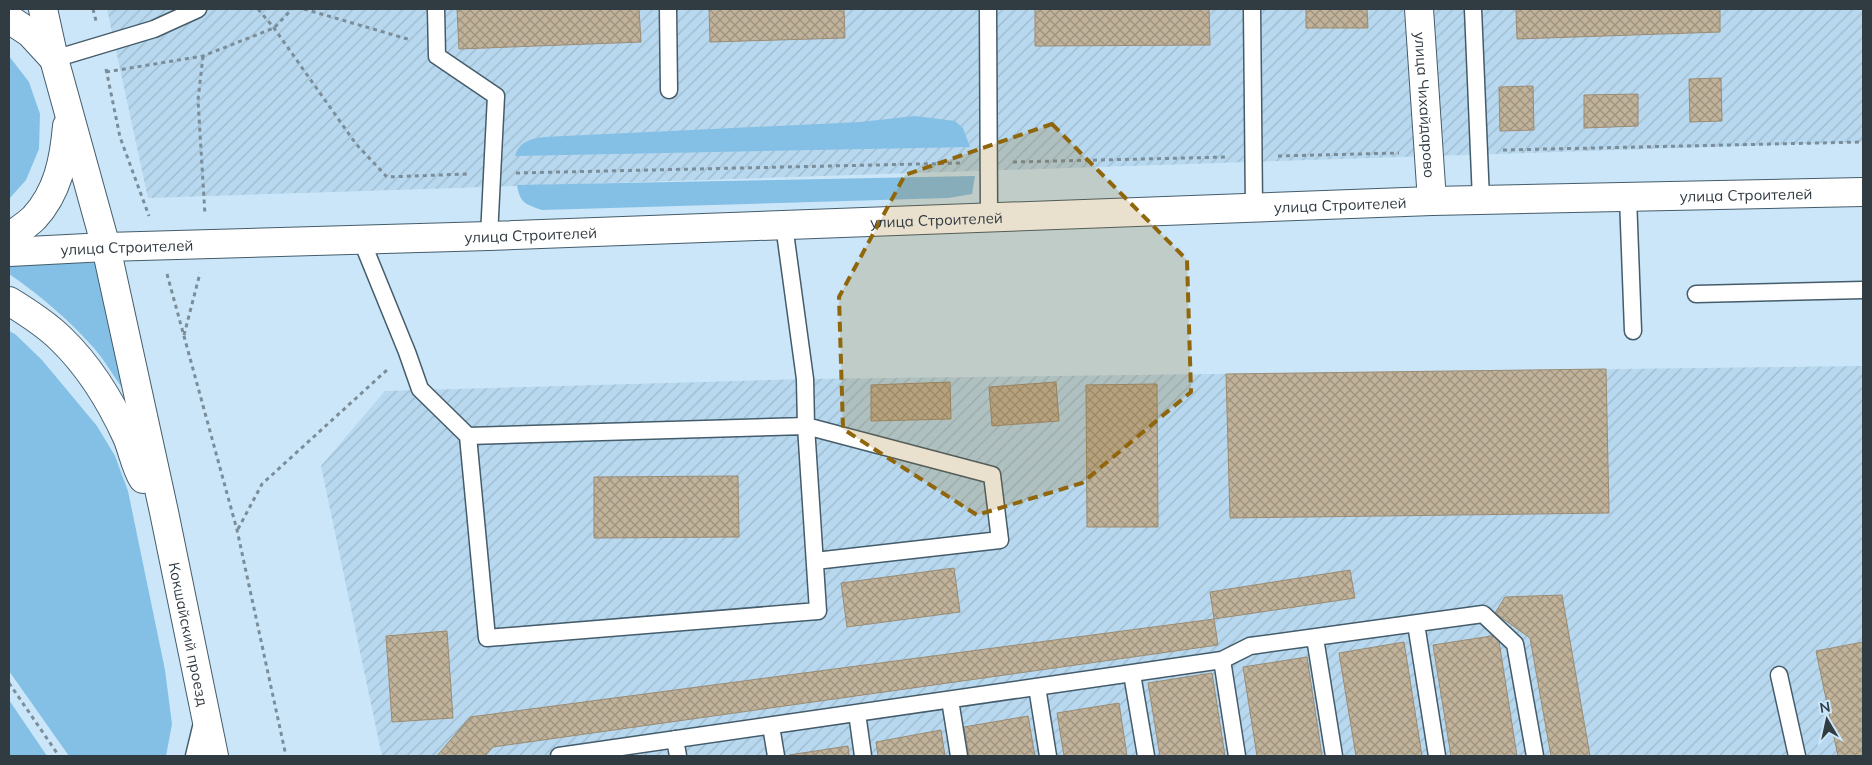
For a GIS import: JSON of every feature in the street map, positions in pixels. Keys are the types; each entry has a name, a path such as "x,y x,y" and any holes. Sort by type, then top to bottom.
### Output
{"street":[{"name":"Кокшайский проезд","path":"43,9 68,112 106,247 164,512 214,756"},
{"name":"улица Чихайдарово","path":"1419,9 1432,201"},
{"path":"9,19 30,33 54,59"},
{"path":"9,237 33,219 53,192 64,158 68,112"},
{"name":"улица Строителей","path":"9,252 106,247 489,236 1432,201 1863,192"},
{"path":"9,301 61,339 87,369 127,438 139,472 164,512"}],"lane":[{"path":"54,59 154,29 198,9"},
{"path":"436,9 437,56 496,96 489,236"},
{"path":"668,9 669,90"},
{"path":"988,9 989,217"},
{"path":"1252,9 1254,208"},
{"path":"1473,9 1481,200"},
{"path":"1628,197 1634,331"},
{"path":"361,240 407,352 420,389 468,436 487,638 818,611 806,426 805,380 784,225"},
{"path":"1696,294 1863,290"},
{"path":"468,436 806,426 992,475 1000,540 815,561"},
{"path":"559,756 589,754 675,739 1132,674 1222,660 1250,646 1483,614 1515,644 1535,756"},
{"path":"1416,624 1437,756"},
{"path":"1315,638 1334,756"},
{"path":"1222,660 1238,756"},
{"path":"1132,674 1146,756"},
{"path":"1779,675 1797,756"},
{"path":"1037,687 1048,756"},
{"path":"950,700 959,756"},
{"path":"194,756 205,711"},
{"path":"857,713 864,756"},
{"path":"771,726 776,756"},
{"path":"675,739 678,756"}],"path":[{"path":"94,9 120,137 159,246 237,530 286,756"},
{"path":"258,9 274,28 356,144 387,176 1428,152"},
{"path":"106,72 203,56 274,28 292,9"},
{"path":"304,9 414,41 437,56"},
{"path":"184,336 207,244 198,100 203,56"},
{"path":"1497,150 1863,142"},
{"path":"237,530 262,484 407,352"},
{"path":"9,683 60,756"}],"highlighted area":[{"path":"1052,124 1187,260 1191,392 1082,483 977,515 843,429 839,297 905,175"}],"shaded area":[{"path":"107,9 1863,9 1863,142 148,198"},
{"path":"9,56 29,82 40,114 39,149 26,180 9,199"},
{"path":"915,116 955,121 963,128 970,147 515,156 522,144 544,137 860,122"},
{"path":"975,176 972,194 948,198 542,210 524,202 517,185"},
{"path":"9,261 96,263 126,393 98,353 75,328 32,290 9,274"},
{"path":"9,331 15,334 42,360 97,426 115,456 128,491 165,670 172,724 166,756 69,756 9,671"},
{"path":"1863,366 1863,756 382,756 321,466 385,391 805,379"},
{"path":"9,700 47,756 9,756"}],"building":[{"path":"457,9 639,9 641,42 459,49"},
{"path":"709,9 844,9 845,38 710,42"},
{"path":"1035,9 1209,9 1210,45 1035,46"},
{"path":"1306,9 1367,9 1368,28 1306,28"},
{"path":"1516,9 1720,9 1720,32 1517,39"},
{"path":"1721,78 1722,121 1690,122 1689,79"},
{"path":"1533,86 1534,130 1500,131 1499,87"},
{"path":"1638,94 1638,126 1584,128 1584,95"},
{"path":"1606,369 1609,513 1230,518 1226,374"},
{"path":"950,382 951,419 871,421 871,385"},
{"path":"1056,382 1059,421 992,426 989,387"},
{"path":"1157,384 1158,527 1087,527 1086,385"},
{"path":"738,476 739,537 594,538 594,477"},
{"path":"954,568 960,612 847,627 841,583"},
{"path":"1350,570 1355,598 1214,619 1210,592"},
{"path":"1562,595 1590,756 1551,756 1530,638 1495,613 1505,597"},
{"path":"1214,619 1218,645 493,747 485,756 437,756 470,717"},
{"path":"447,631 453,718 392,722 386,636"},
{"path":"1498,635 1517,756 1451,756 1433,645"},
{"path":"1404,642 1422,756 1356,756 1339,653"},
{"path":"1863,642 1863,756 1838,756 1816,651"},
{"path":"1307,657 1322,756 1257,756 1243,667"},
{"path":"1212,673 1225,756 1160,756 1148,683"},
{"path":"1119,703 1127,756 1064,756 1057,713"},
{"path":"1028,716 1035,756 969,756 964,727"},
{"path":"941,730 945,756 878,756 876,742"},
{"path":"848,746 849,756 789,756 789,755"}]}
